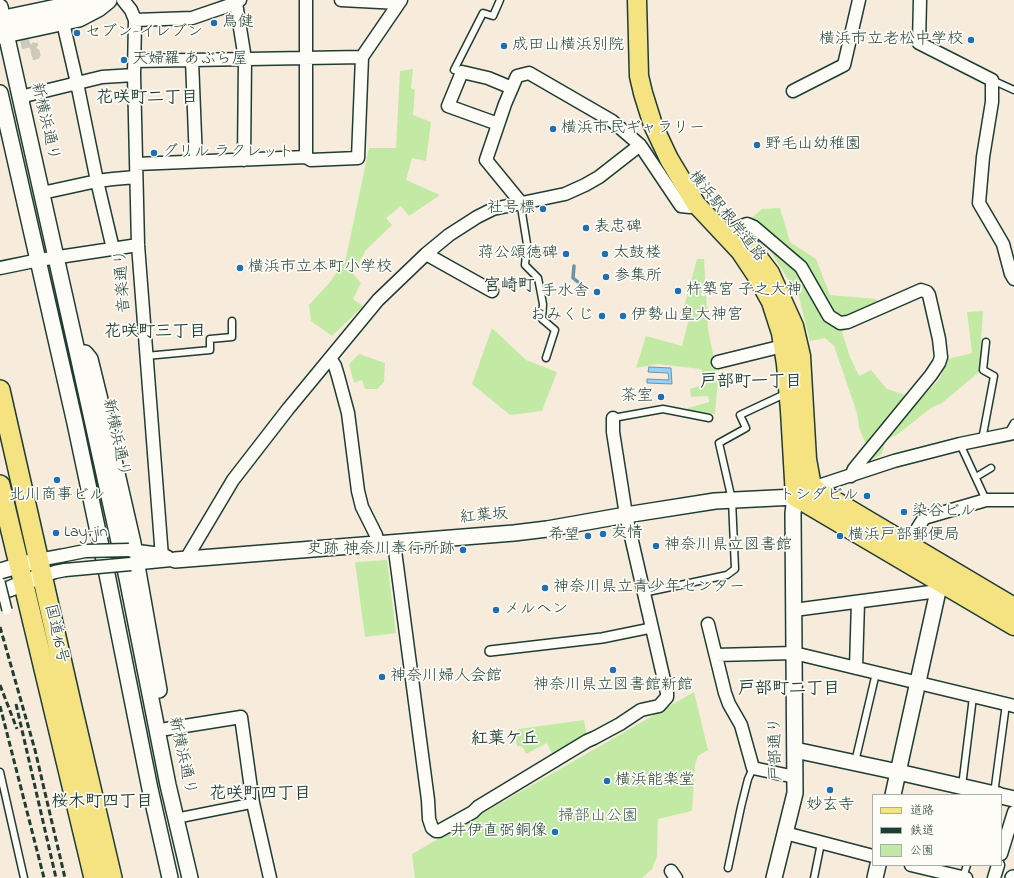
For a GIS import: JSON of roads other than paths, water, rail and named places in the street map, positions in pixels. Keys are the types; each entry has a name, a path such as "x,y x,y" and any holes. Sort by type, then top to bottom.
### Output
{"highway":[{"name":"国道16号","path":"0,390 112,878"},
{"name":"国道16号","path":"0,485 94,878"}],"main road":[{"path":"2,23 73,8 92,12 108,0"},
{"name":"横浜駅根岸道路","path":"637,0 639,76 642,93 653,125 669,159 696,204 740,251 756,275 771,302 781,333 788,392 795,496"},
{"name":"横浜駅根岸道路","path":"646,0 649,73 653,90 676,152 704,193 770,273 794,326 801,356 807,460 812,487"},
{"path":"812,487 908,544 942,580 1014,607"},
{"path":"795,496 942,580 1014,626"}],"street":[{"path":"123,0 131,10 135,20 192,18 221,4 238,2 245,59 244,160"},
{"path":"306,0 306,157"},
{"path":"341,0 400,2"},
{"path":"793,91 844,65 860,0"},
{"path":"920,0 919,43 992,80 992,102 979,203 1003,244 1011,274 1014,279"},
{"path":"136,164 306,157 311,160 358,158 362,57 400,2"},
{"path":"73,8 77,83 97,181 113,249"},
{"name":"音楽通り","path":"135,20 134,75 138,246 146,356 172,558"},
{"name":"新横浜通り","path":"2,23 42,193 127,578 168,785 190,878"},
{"path":"134,61 362,57"},
{"path":"192,60 196,161"},
{"path":"498,124 448,106 462,72 488,78 512,88"},
{"path":"522,204 486,160 498,124 517,76 529,73 612,121 640,145 681,206 690,207 696,204"},
{"path":"20,97 102,77 134,75"},
{"path":"0,93 39,260 78,438 170,878"},
{"path":"0,571 21,575 40,568 60,556 85,551 133,557 172,558 288,409 378,300 426,254 449,235 493,209 565,194 585,185 599,177 640,145"},
{"path":"42,193 97,181 136,178"},
{"path":"735,229 747,224 754,228 801,267 829,316 834,320 848,322 921,290 927,292 929,295 939,339 941,357 939,362 931,375 854,470 851,476"},
{"path":"0,268 56,257 138,246"},
{"path":"426,254 492,291"},
{"path":"73,333 90,359 133,557 175,783 195,872 193,878"},
{"path":"718,362 783,346"},
{"path":"330,358 335,366 348,413 358,491 362,507 376,535 378,544"},
{"path":"394,543 428,800 429,819 432,828 439,831 473,812 478,807 587,741 620,724 640,710 659,706 665,700 667,693 626,515 613,432 613,418"},
{"path":"795,496 812,487 851,476 894,461 960,444 1011,434"},
{"name":"紅葉坂","path":"172,558 394,543 541,530 715,501 795,496"},
{"name":"戸部通り","path":"774,878 795,793 793,513 795,496"},
{"path":"908,544 924,518 986,500 1014,500"},
{"path":"40,568 54,572 133,557"},
{"path":"0,592 10,589 21,575"},
{"path":"794,610 858,602 942,580 893,794"},
{"path":"0,582 9,610"},
{"path":"856,668 858,602"},
{"path":"708,624 724,693 728,704 740,725 753,768 795,777"},
{"path":"490,651 602,638 651,628"},
{"path":"716,655 794,653 1010,705"},
{"path":"166,729 241,717 254,803 270,878"},
{"path":"794,750 855,762 991,794"},
{"path":"1002,796 1014,799"},
{"path":"183,817 254,803"},
{"path":"1002,851 1014,812"},
{"path":"785,833 872,856"},
{"path":"875,878 878,866"},
{"path":"994,878 998,866"},
{"path":"929,867 964,878"}],"lane":[{"path":"462,72 454,70 483,13 493,16 500,0"},
{"path":"992,80 1014,90"},
{"path":"522,204 527,244 525,265 538,278 543,304 542,319 555,330 546,358"},
{"path":"146,356 210,350 210,339 232,336 232,321"},
{"path":"982,440 994,376 983,370 986,342"},
{"path":"643,594 727,575 735,569 732,500 719,443 746,428 740,415 788,392"},
{"path":"613,418 663,409 708,418"},
{"path":"1011,434 1014,423"},
{"path":"960,444 986,500"},
{"path":"976,477 991,468"},
{"path":"855,762 876,673"},
{"path":"962,786 974,696"},
{"path":"995,794 1010,705"},
{"path":"728,868 748,779 753,768"},
{"path":"0,772 24,878"},
{"path":"814,878 821,843"},
{"path":"964,878 967,866"}],"water":[{"path":"649,367 671,368 672,384 647,383 647,379 669,380 668,373 648,372"}],"waterway":[{"path":"574,266 573,278 578,282"}],"tunnel":[{"path":"8,48 33,42 34,47 36,46"},
{"path":"32,56 36,55 34,47"}],"railway":[{"path":"0,627 35,750 65,878"},
{"path":"0,685 17,729"},
{"path":"16,704 56,878"},
{"path":"0,706 44,878"}],"place":[{"name":"鳥健","path":"214,23"},
{"name":"セブン-イレブン","path":"77,33"},
{"name":"横浜市立老松中学校","path":"971,40"},
{"name":"成田山横浜別院","path":"504,46"},
{"name":"天婦羅 あぶら屋","path":"124,60"},
{"name":"横浜市民ギャラリー","path":"553,129"},
{"name":"野毛山幼稚園","path":"757,145"},
{"name":"グリル ラクレット","path":"154,153"},
{"name":"社号標","path":"543,209"},
{"name":"表忠碑","path":"586,228"},
{"name":"蒋公頌徳碑","path":"566,254"},
{"name":"太鼓楼","path":"605,254"},
{"name":"横浜市立本町小学校","path":"240,268"},
{"name":"参集所","path":"606,277"},
{"name":"杵築宮 子之大神","path":"678,291"},
{"name":"手水舎","path":"597,292"},
{"name":"おみくじ","path":"602,316"},
{"name":"伊勢山皇大神宮","path":"623,316"},
{"name":"茶室","path":"661,397"},
{"name":"北川商事ビル","path":"57,480"},
{"name":"トシダビル","path":"867,496"},
{"name":"染谷ビル","path":"904,512"},
{"name":"Lay-jin","path":"56,533"},
{"name":"友情","path":"603,534"},
{"name":"希望","path":"588,536"},
{"name":"横浜戸部郵便局","path":"840,536"},
{"name":"神奈川県立図書館","path":"656,546"},
{"name":"史跡 神奈川奉行所跡","path":"463,550"},
{"name":"神奈川県立青少年センター","path":"545,588"},
{"name":"メルヘン","path":"496,610"},
{"name":"神奈川県立図書館新館","path":"613,670"},
{"name":"神奈川婦人会館","path":"382,677"},
{"name":"横浜能楽堂","path":"607,781"},
{"name":"妙玄寺","path":"830,790"},
{"name":"井伊直弼銅像","path":"555,832"}],"district":[{"name":"花咲町二丁目","path":"147,99"},
{"name":"宮崎町","path":"509,287"},
{"name":"花咲町三丁目","path":"155,333"},
{"name":"戸部町一丁目","path":"751,383"},
{"name":"戸部町二丁目","path":"789,690"},
{"name":"紅葉ケ丘","path":"505,740"},
{"name":"花咲町四丁目","path":"260,795"},
{"name":"桜木町四丁目","path":"102,803"}],"park label":[{"name":"掃部山公園","path":"598,817"}]}
